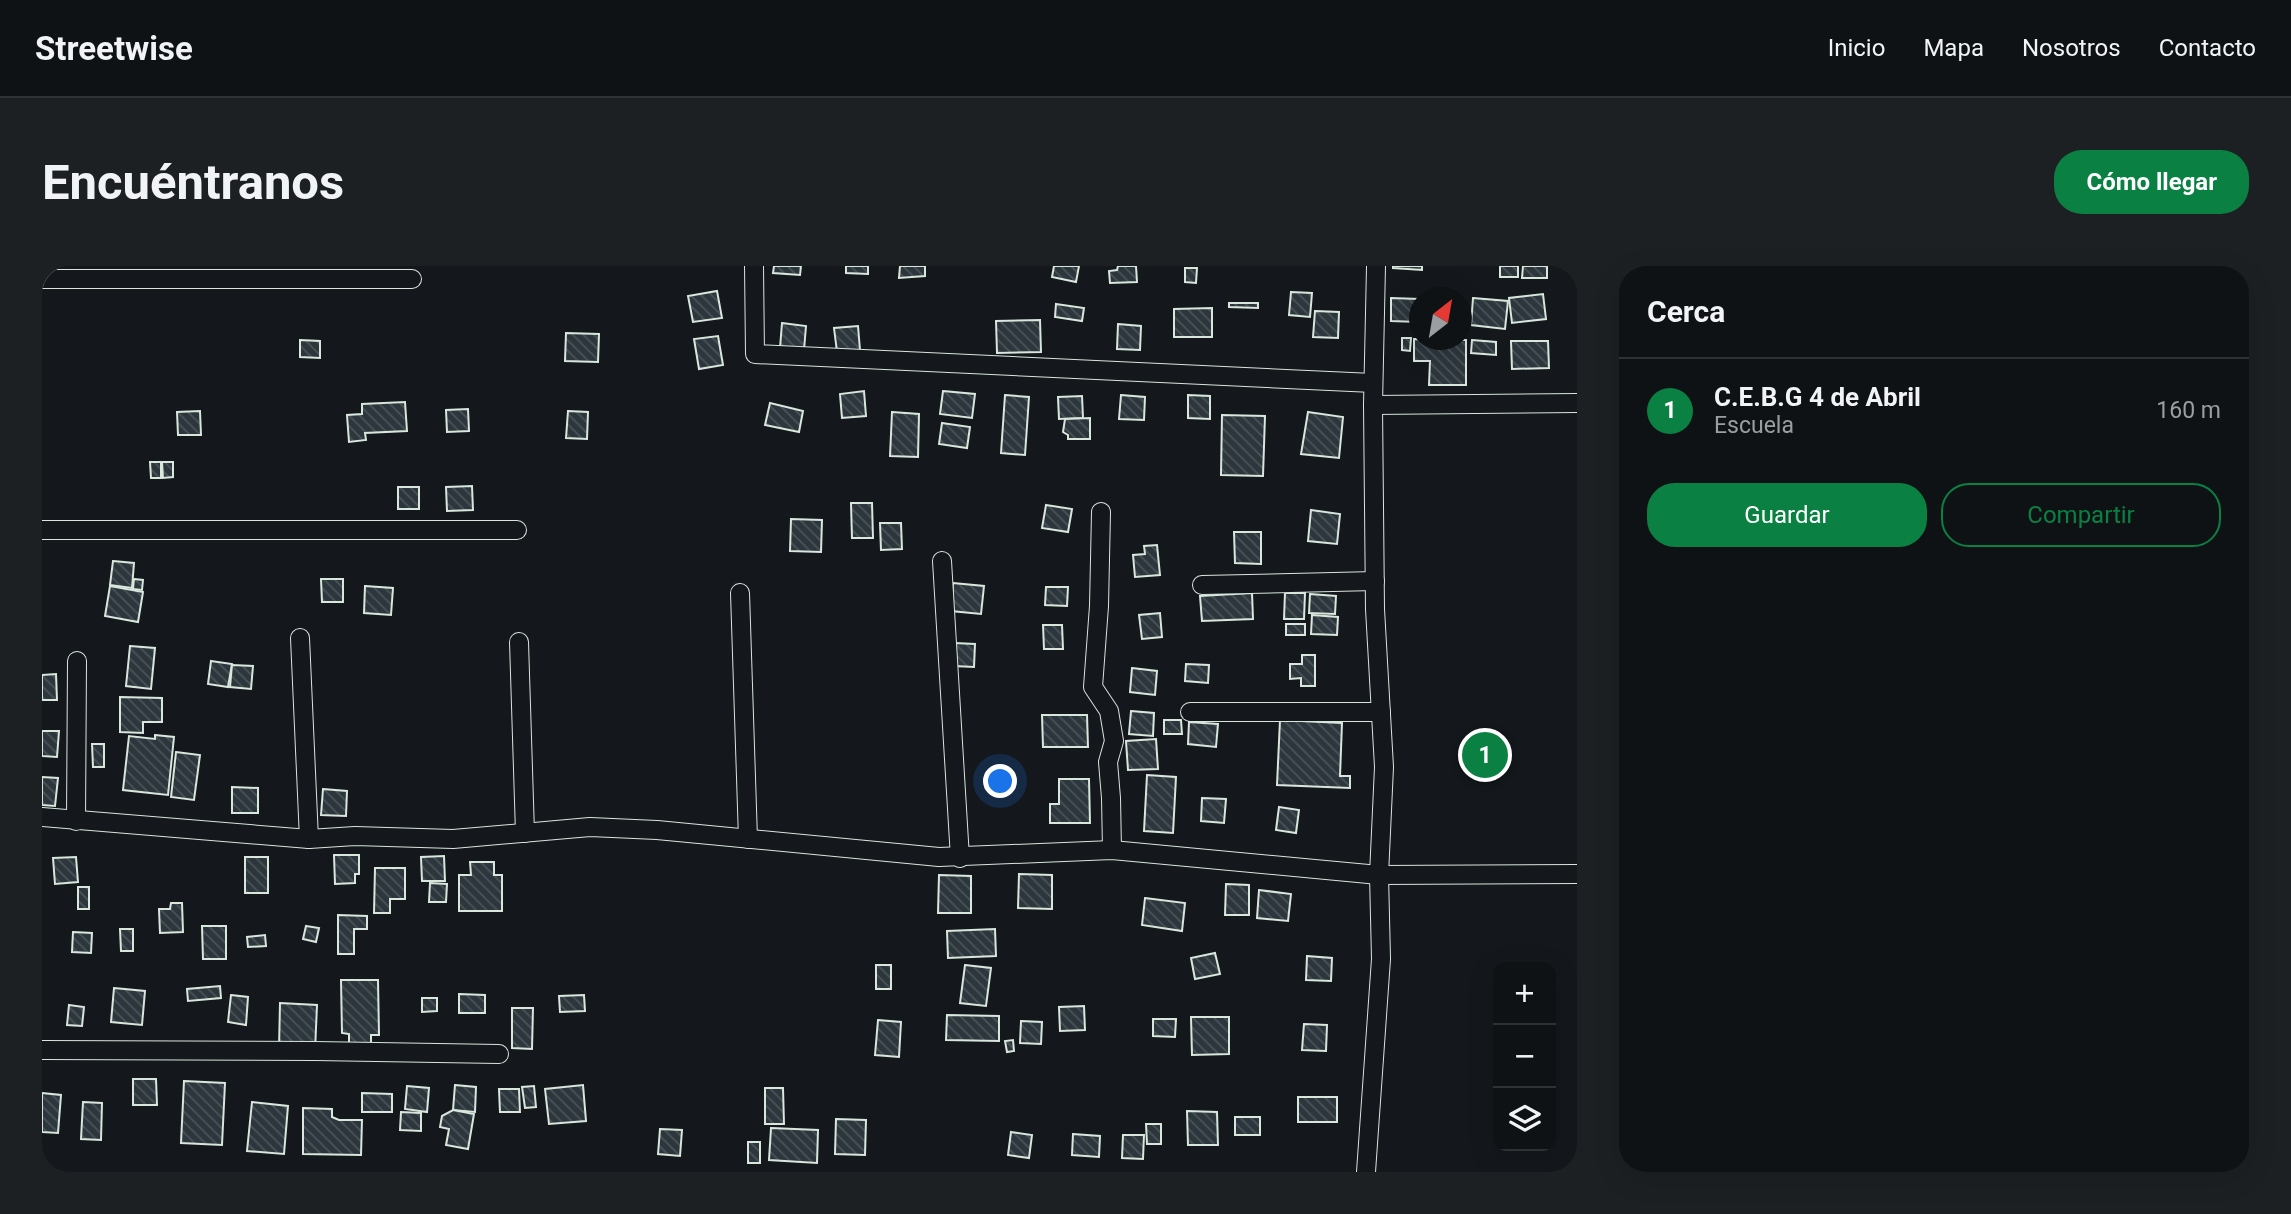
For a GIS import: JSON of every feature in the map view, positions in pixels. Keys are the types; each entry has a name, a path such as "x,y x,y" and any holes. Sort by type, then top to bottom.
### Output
{"street":[{"path":"754,266 755,354 1373,383"},
{"path":"1366,1172 1381,959 1379,875 1384,767 1375,581 1373,383 1376,266"},
{"path":"42,279 412,279"},
{"path":"1373,405 1577,403"},
{"path":"1101,512 1099,606 1093,687 1109,711 1114,741 1108,762 1112,850"},
{"path":"42,530 517,530"},
{"path":"942,561 960,858"},
{"path":"1202,585 1375,581"},
{"path":"740,593 748,839"},
{"path":"300,638 309,839"},
{"path":"519,642 525,833"},
{"path":"76,821 77,661"},
{"path":"1190,712 1381,712"},
{"path":"42,817 309,839 355,836 453,839 590,827 657,830 960,858 1112,850 1379,875 1577,874"},
{"path":"42,1050 499,1054"}],"building":[{"path":"774,266 801,266 800,275 773,273"},
{"path":"846,266 868,266 868,274 846,273"},
{"path":"900,266 925,266 925,276 899,278"},
{"path":"1054,266 1079,266 1076,282 1052,277"},
{"path":"1118,266 1136,266 1137,282 1110,283 1109,271 1117,270"},
{"path":"1422,266 1422,270 1393,268"},
{"path":"1500,266 1518,266 1518,277 1500,277"},
{"path":"1523,266 1547,266 1547,278 1522,278"},
{"path":"1185,268 1197,268 1196,283 1185,282"},
{"path":"717,291 722,318 693,322 688,296"},
{"path":"1291,292 1312,293 1310,317 1289,315"},
{"path":"1543,294 1546,319 1512,323 1509,298"},
{"path":"1391,298 1409,299 1409,322 1391,321"},
{"path":"1473,298 1508,301 1505,329 1472,325"},
{"path":"1229,303 1258,303 1258,308 1229,307"},
{"path":"1056,304 1084,308 1082,321 1055,317"},
{"path":"1212,308 1212,337 1174,337 1174,309"},
{"path":"1315,311 1339,312 1338,338 1313,337"},
{"path":"1040,320 1041,352 997,353 996,321"},
{"path":"782,323 806,326 804,350 780,348"},
{"path":"1118,324 1141,326 1140,350 1117,349"},
{"path":"858,326 860,350 837,352 834,328"},
{"path":"566,333 599,334 598,362 565,361"},
{"path":"718,336 723,365 699,369 694,339"},
{"path":"1402,338 1409,338 1410,351 1402,350"},
{"path":"300,340 320,341 320,358 300,357"},
{"path":"1472,340 1496,342 1496,355 1471,353"},
{"path":"1511,341 1548,341 1549,368 1512,369"},
{"path":"1414,350 1466,350 1466,385 1429,385 1430,361 1414,361"},
{"path":"864,391 866,416 842,418 840,394"},
{"path":"943,391 975,394 972,418 940,414"},
{"path":"1005,395 1029,397 1025,455 1001,453"},
{"path":"1121,395 1145,397 1144,420 1119,419"},
{"path":"1188,395 1210,396 1210,419 1188,418"},
{"path":"1082,396 1083,418 1059,419 1058,397"},
{"path":"405,402 407,431 365,433 366,440 349,442 347,415 362,414 362,404"},
{"path":"770,403 803,411 799,432 765,425"},
{"path":"468,409 469,431 447,432 446,410"},
{"path":"200,411 201,435 178,435 177,412"},
{"path":"568,411 588,412 587,439 566,438"},
{"path":"892,412 919,414 918,457 890,456"},
{"path":"1308,412 1343,417 1339,458 1301,454"},
{"path":"1222,415 1265,416 1263,476 1221,475"},
{"path":"1090,418 1090,439 1068,439 1068,435 1063,432 1065,419"},
{"path":"942,423 970,427 967,448 939,444"},
{"path":"150,462 161,462 161,478 151,478"},
{"path":"162,462 173,462 173,477 163,478"},
{"path":"472,486 473,510 447,511 446,487"},
{"path":"398,487 419,487 419,509 398,509"},
{"path":"851,503 872,503 873,538 852,538"},
{"path":"1046,505 1072,509 1068,532 1042,528"},
{"path":"1311,510 1340,514 1337,544 1308,541"},
{"path":"791,519 822,520 821,552 790,551"},
{"path":"880,523 901,523 902,549 881,550"},
{"path":"1234,532 1261,532 1261,564 1235,563"},
{"path":"1157,545 1160,575 1135,577 1133,555 1145,554 1144,546"},
{"path":"113,561 134,563 132,588 110,585"},
{"path":"134,579 143,580 142,590 133,589"},
{"path":"321,579 343,579 343,602 322,602"},
{"path":"953,583 984,586 981,614 951,611"},
{"path":"110,586 143,592 138,622 105,616"},
{"path":"365,586 393,588 391,615 364,613"},
{"path":"1046,587 1068,587 1067,606 1045,605"},
{"path":"1252,593 1253,619 1202,621 1200,596"},
{"path":"1285,593 1305,593 1304,619 1284,619"},
{"path":"1310,594 1336,596 1335,614 1309,613"},
{"path":"1160,613 1162,637 1142,639 1139,615"},
{"path":"1312,615 1338,617 1337,635 1311,634"},
{"path":"1286,624 1305,624 1305,635 1286,635"},
{"path":"1043,625 1062,625 1063,649 1044,649"},
{"path":"954,643 975,644 974,667 954,666"},
{"path":"130,646 155,648 151,689 126,686"},
{"path":"1302,655 1315,655 1315,686 1301,686 1301,678 1290,679 1290,664 1302,664"},
{"path":"211,661 232,664 228,687 208,684"},
{"path":"1186,664 1209,665 1208,683 1185,681"},
{"path":"232,665 253,666 251,689 230,687"},
{"path":"1132,668 1157,671 1155,695 1130,692"},
{"path":"56,674 57,700 42,700 42,675"},
{"path":"120,697 162,698 162,722 143,722 143,733 120,732"},
{"path":"1131,711 1154,713 1153,736 1129,734"},
{"path":"1042,715 1087,715 1088,747 1043,747"},
{"path":"1164,720 1181,720 1182,734 1164,734"},
{"path":"1280,720 1342,723 1340,776 1350,776 1350,788 1277,785"},
{"path":"1189,722 1218,724 1216,747 1188,744"},
{"path":"42,731 59,731 57,757 42,756"},
{"path":"155,735 174,737 168,795 123,790 129,736 155,739"},
{"path":"1156,739 1158,769 1128,770 1126,741"},
{"path":"92,744 104,744 104,767 93,767"},
{"path":"176,752 200,755 194,800 171,797"},
{"path":"1147,775 1176,777 1173,833 1144,831"},
{"path":"42,777 58,778 55,806 42,805"},
{"path":"1059,779 1089,779 1090,823 1050,823 1050,804 1059,804"},
{"path":"232,787 258,788 258,813 232,813"},
{"path":"323,789 347,791 346,816 321,815"},
{"path":"1202,798 1226,799 1224,823 1201,821"},
{"path":"1279,807 1299,810 1296,833 1276,830"},
{"path":"334,855 359,855 359,874 355,874 355,883 335,884"},
{"path":"444,856 445,881 422,881 421,857"},
{"path":"76,857 78,882 55,884 53,858"},
{"path":"245,857 268,857 268,893 245,893"},
{"path":"470,862 494,862 494,875 502,875 502,911 459,911 459,875 471,875"},
{"path":"375,868 405,868 405,899 390,899 390,913 374,913"},
{"path":"1019,874 1052,875 1052,909 1018,908"},
{"path":"939,875 971,876 971,913 938,913"},
{"path":"430,883 447,884 446,902 429,902"},
{"path":"1226,884 1249,885 1249,915 1225,915"},
{"path":"78,887 89,887 89,909 78,909"},
{"path":"1259,890 1291,894 1288,921 1257,918"},
{"path":"1145,898 1185,903 1182,931 1142,925"},
{"path":"171,903 182,903 183,932 160,933 159,909 170,909"},
{"path":"338,915 367,916 367,929 354,929 354,954 338,954"},
{"path":"202,926 226,926 226,959 203,959"},
{"path":"306,926 319,928 316,942 303,939"},
{"path":"120,929 133,929 133,951 121,951"},
{"path":"995,929 996,956 948,958 947,931"},
{"path":"73,932 92,933 91,953 72,952"},
{"path":"265,935 266,946 248,947 247,937"},
{"path":"1215,953 1220,974 1195,979 1191,958"},
{"path":"1307,956 1332,958 1331,981 1306,980"},
{"path":"876,965 891,965 891,989 876,989"},
{"path":"965,965 991,968 986,1006 960,1003"},
{"path":"341,980 378,980 379,1035 371,1035 371,1048 349,1048 349,1034 342,1033"},
{"path":"220,986 221,998 188,1001 187,989"},
{"path":"114,988 145,991 142,1025 111,1022"},
{"path":"459,994 485,995 485,1013 459,1013"},
{"path":"231,995 248,997 246,1025 228,1022"},
{"path":"584,995 585,1011 560,1012 559,996"},
{"path":"422,998 437,998 437,1011 422,1012"},
{"path":"280,1003 317,1005 315,1051 279,1049"},
{"path":"69,1005 84,1007 82,1026 67,1025"},
{"path":"1084,1006 1085,1030 1060,1031 1059,1007"},
{"path":"512,1008 533,1008 532,1049 512,1048"},
{"path":"947,1015 999,1016 999,1041 946,1040"},
{"path":"1191,1017 1229,1017 1229,1054 1192,1055"},
{"path":"1153,1019 1176,1019 1175,1037 1153,1036"},
{"path":"878,1020 901,1022 899,1057 875,1055"},
{"path":"1021,1021 1042,1022 1041,1044 1020,1043"},
{"path":"1304,1024 1327,1025 1326,1051 1302,1050"},
{"path":"1013,1040 1014,1051 1007,1052 1005,1041"},
{"path":"133,1079 156,1079 157,1105 133,1105"},
{"path":"184,1081 225,1083 222,1145 181,1143"},
{"path":"455,1085 476,1087 475,1112 453,1110"},
{"path":"583,1085 586,1121 549,1124 545,1089"},
{"path":"407,1086 429,1088 427,1112 405,1109"},
{"path":"534,1086 536,1107 525,1108 522,1087"},
{"path":"765,1088 783,1088 784,1124 765,1124"},
{"path":"499,1089 519,1089 520,1112 500,1112"},
{"path":"42,1093 61,1095 58,1133 42,1132"},
{"path":"362,1093 392,1094 392,1112 362,1112"},
{"path":"1298,1097 1337,1097 1337,1122 1298,1122"},
{"path":"83,1102 102,1103 101,1140 81,1139"},
{"path":"252,1102 288,1106 284,1154 247,1151"},
{"path":"303,1108 332,1109 332,1117 339,1120 362,1120 361,1155 303,1154"},
{"path":"453,1110 474,1114 468,1149 446,1145 449,1129 440,1127 442,1116"},
{"path":"1187,1111 1217,1112 1218,1145 1188,1145"},
{"path":"401,1112 421,1113 421,1131 400,1130"},
{"path":"1235,1117 1260,1117 1260,1135 1235,1135"},
{"path":"836,1119 866,1120 865,1155 835,1154"},
{"path":"1146,1124 1161,1124 1161,1144 1147,1144"},
{"path":"771,1128 818,1130 817,1163 769,1160"},
{"path":"660,1129 682,1130 680,1156 658,1154"},
{"path":"1011,1132 1032,1135 1029,1158 1008,1155"},
{"path":"1073,1134 1100,1136 1099,1157 1072,1155"},
{"path":"1123,1135 1144,1135 1143,1159 1122,1158"},
{"path":"748,1142 760,1142 760,1163 748,1163"}],"place":[{"name":"C.E.B.G 4 de Abril","path":"1485,755"}]}
